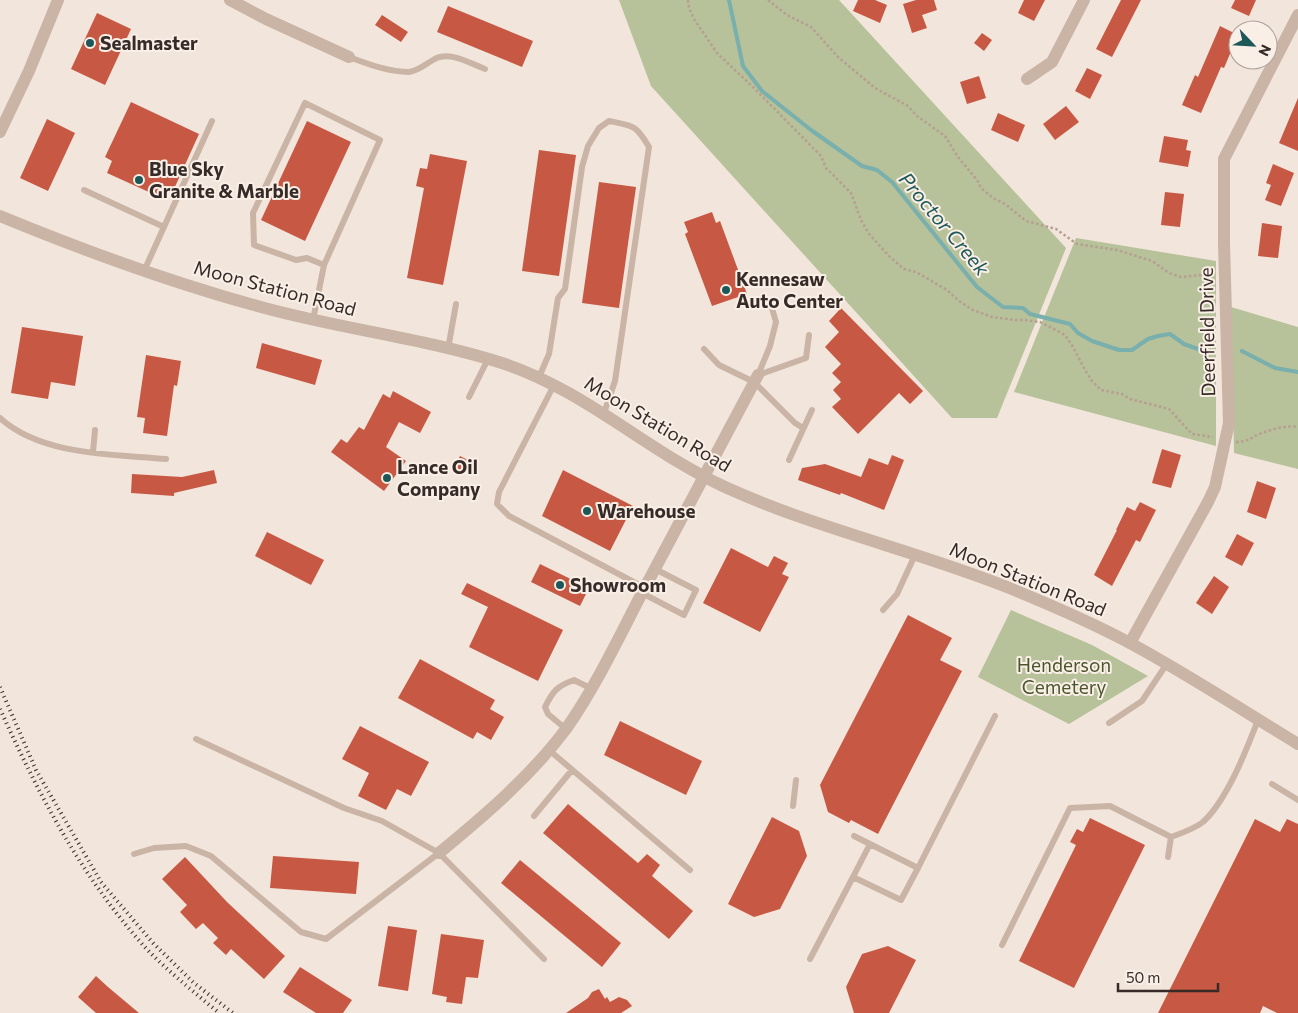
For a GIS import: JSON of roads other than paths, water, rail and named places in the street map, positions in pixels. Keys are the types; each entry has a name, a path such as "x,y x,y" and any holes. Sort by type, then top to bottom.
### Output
{"street":[{"path":"0,132 29,72 58,0"},
{"path":"230,0 266,20 349,57"},
{"path":"1027,79 1052,62 1084,0"},
{"name":"Deerfield Drive","path":"1130,643 1208,502 1214,487 1229,423 1224,252 1224,158 1298,15"},
{"name":"Moon Station Road","path":"0,216 80,249 260,307 488,359 554,384 604,413 667,455 726,487 842,532 915,555 1014,590 1092,624 1130,643 1298,744"},
{"path":"439,854 494,807 522,780 566,729 592,689 756,379"}],"lane":[{"path":"349,57 378,67 411,72 442,56 453,57 485,69"},
{"path":"314,320 324,265 380,140 306,103 253,213 254,245 296,260 307,258 324,265"},
{"path":"539,378 549,354 558,298 565,289 582,167 588,146 599,128 609,121 631,125 640,131 650,147 615,381 604,413"},
{"path":"144,271 212,122"},
{"path":"84,190 164,227"},
{"path":"448,349 456,304"},
{"path":"756,379 770,346 776,322 772,305"},
{"path":"756,379 806,358 809,335"},
{"path":"704,349 719,365 756,379 795,423 803,428"},
{"path":"469,397 488,359"},
{"path":"554,384 500,492 497,504 509,516 644,590 684,615 696,590 655,569"},
{"path":"789,460 812,410"},
{"path":"0,418 17,431 58,447 166,460"},
{"path":"93,452 95,430"},
{"path":"883,610 897,594 915,555"},
{"path":"1109,723 1142,701 1166,665"},
{"path":"566,729 548,714 545,707 550,696 559,685 574,680 592,689"},
{"path":"853,877 901,900 995,716"},
{"path":"1002,945 1070,808 1110,806 1171,837 1186,832 1202,823 1215,808 1246,750 1258,720"},
{"path":"196,739 344,808 382,821 439,854 544,959"},
{"path":"549,750 690,870"},
{"path":"534,816 572,770"},
{"path":"793,806 796,780"},
{"path":"1272,784 1298,800"},
{"path":"854,836 918,868"},
{"path":"1168,857 1171,837"},
{"path":"810,959 870,844"},
{"path":"134,854 154,848 186,846 211,856 301,932 326,939 439,854"}],"waterway":[{"name":"Proctor Creek","path":"729,0 743,66 762,91 811,130 862,166 877,170 892,182 977,287 1003,307 1023,308 1030,314 1070,324 1078,333 1092,341 1119,350 1132,350 1148,339 1170,334 1184,344 1206,352"},
{"name":"Proctor Creek","path":"1242,351 1275,368 1298,372"}],"railway":[{"path":"0,687 36,770 101,882 153,943 194,983 233,1013"},
{"path":"0,709 62,833 120,918 152,954 219,1013"}],"place":[{"name":"Sealmaster","path":"90,43"},
{"name":"Blue Sky Granite & Marble","path":"139,180"},
{"name":"Kennesaw Auto Center","path":"726,290"},
{"name":"Lance Oil Company","path":"387,478"},
{"name":"Warehouse","path":"587,511"},
{"name":"Showroom","path":"560,585"}],"park label":[{"name":"Henderson Cemetery","path":"1064,676"}]}
